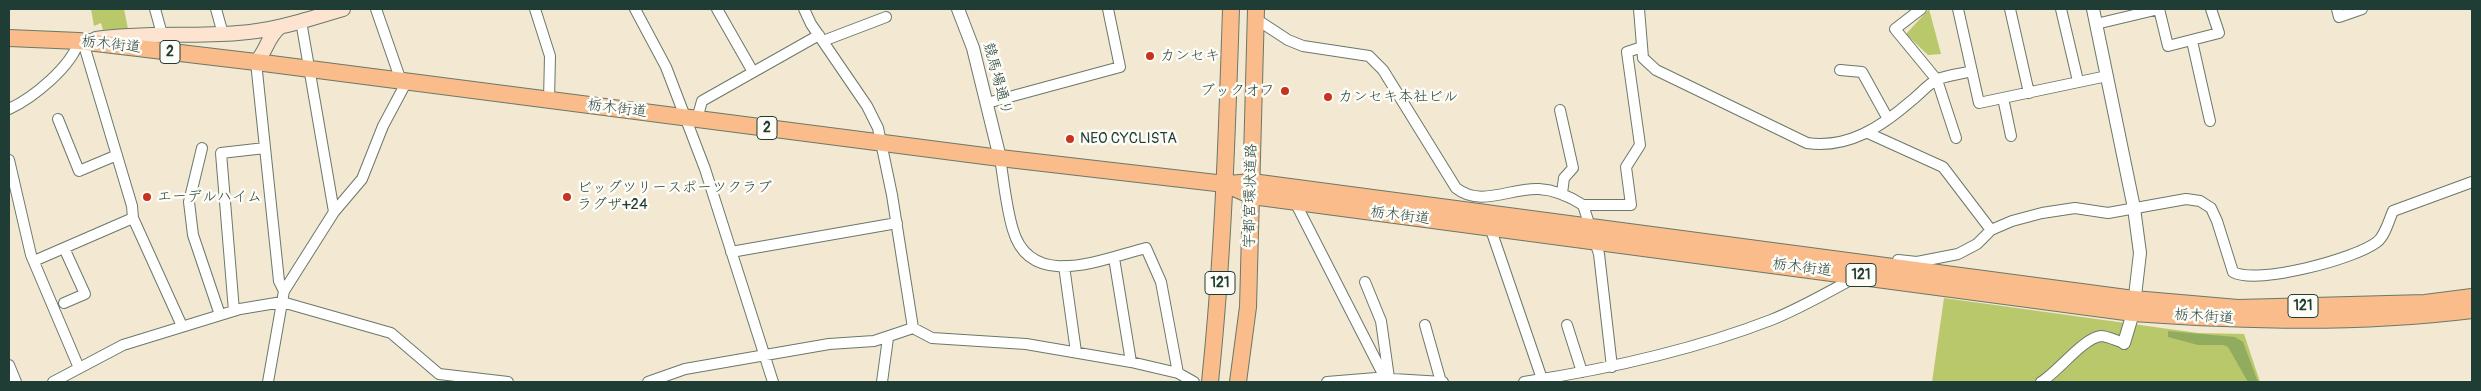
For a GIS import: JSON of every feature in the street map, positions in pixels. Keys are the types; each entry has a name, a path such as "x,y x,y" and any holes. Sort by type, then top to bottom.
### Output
{"main road":[{"path":"162,34 167,38 237,38 276,31 301,21 343,9"},
{"name":"宇都宮環状道路","path":"1210,382 1219,298 1231,9"},
{"name":"宇都宮環状道路","path":"1238,382 1248,307 1256,14"},
{"path":"81,41 162,34 223,34 276,31"},
{"path":"256,62 276,31"},
{"path":"276,31 272,55 281,65"},
{"name":"栃木街道","path":"9,38 81,41 281,65 881,143 1225,184 2230,320 2350,320 2472,310"},
{"name":"栃木街道","path":"1252,189 1295,202 1490,227 1594,235 1859,275 2134,306 2238,308 2425,303 2472,297"}],"street":[{"path":"155,9 162,34"},
{"path":"216,9 223,34"},
{"path":"268,382 284,291 334,212 362,179 383,126 404,81 376,9"},
{"path":"536,9 550,56 549,100"},
{"path":"635,9 692,118 705,169 773,382"},
{"path":"716,9 753,72"},
{"path":"804,9 821,38 867,106 878,128 897,223 913,328"},
{"name":"競馬場通り","path":"958,9 973,48 1000,158"},
{"path":"987,103 1120,67 1108,9"},
{"path":"1639,9 1643,58 1656,70 1807,143 1839,144 1868,133 1936,80 1972,71"},
{"path":"1922,9 1895,29 1936,80 1956,138"},
{"path":"1958,9 1979,103 2107,76"},
{"path":"2010,9 2028,93"},
{"path":"2061,9 2078,81"},
{"path":"2041,382 2052,376 2089,341 2102,336 2124,343 2134,306 2140,253 2134,208 2093,9"},
{"path":"2096,24 2159,9 2168,46 2219,33 2211,9"},
{"path":"2337,9 2339,17 2362,9"},
{"path":"1256,14 1288,40 1303,46 1362,54 1375,61 1456,188 1471,196 1488,196 1532,188 1562,193 1582,205 1631,205 1626,168 1640,145 1628,52 1642,48"},
{"path":"692,118 702,101 753,72 821,38 886,17"},
{"path":"301,21 334,212"},
{"path":"9,109 18,105 65,66 81,41"},
{"path":"81,41 132,206 133,218 182,326"},
{"path":"2192,41 2210,121"},
{"path":"256,62 279,281 284,291"},
{"path":"1840,70 1862,72 1888,119"},
{"path":"2003,98 2011,136"},
{"path":"1560,110 1573,168 1564,178 1562,193"},
{"path":"58,119 80,171 117,155"},
{"path":"1868,133 1943,167 1991,230"},
{"path":"202,148 190,202 192,235 220,315"},
{"path":"234,311 221,153 265,148"},
{"path":"1000,158 1013,231 1026,254 1044,264 1074,266 1114,258 1146,248 1161,282 1178,373"},
{"path":"9,160 13,196 34,262 79,368"},
{"path":"1898,260 1917,262 1958,254 1977,244 1991,230 2012,221 2042,213 2075,208 2108,213 2186,200 2200,201 2211,208 2218,221 2233,272 2238,275 2262,276 2311,267 2365,250 2380,240 2393,211 2472,182"},
{"path":"1295,202 1387,378"},
{"path":"1582,205 1594,235 1612,367"},
{"path":"34,262 133,218"},
{"path":"731,252 897,223"},
{"path":"1490,227 1542,379"},
{"path":"64,248 84,294 64,304"},
{"path":"1114,258 1130,362"},
{"path":"1064,266 1076,352"},
{"path":"1524,382 1659,357 1771,320 1812,302 1859,275"},
{"path":"1365,282 1381,321 1387,378"},
{"path":"53,382 123,345 234,311 282,302 391,333 439,374 508,382"},
{"path":"1327,382 1387,378 1442,382 1425,325"},
{"path":"1567,326 1582,372"},
{"path":"648,382 685,369 829,344 888,338 913,328 932,338 1026,344 1130,362 1178,373 1194,382"},
{"path":"882,382 888,338"},
{"path":"9,365 16,382"}],"green space":[{"path":"91,9 124,9 128,29 103,30 101,23 94,26"},
{"path":"1929,9 1941,54 1928,55 1906,34"},
{"path":"1944,298 2198,333 2244,334 2260,382 1932,382"},
{"path":"2168,331 2235,337 2243,342 2258,382 2248,382 2228,347 2223,345 2198,345 2168,337"}],"place":[{"name":"カンセキ","path":"1150,56"},
{"name":"ブックオフ","path":"1285,91"},
{"name":"カンセキ本社ビル","path":"1328,97"},
{"name":"NEO CYCLISTA","path":"1070,139"},
{"name":"エーデルハイム","path":"147,197"},
{"name":"ビッグツリースポーツクラブ ラグザ+24","path":"567,197"}]}
